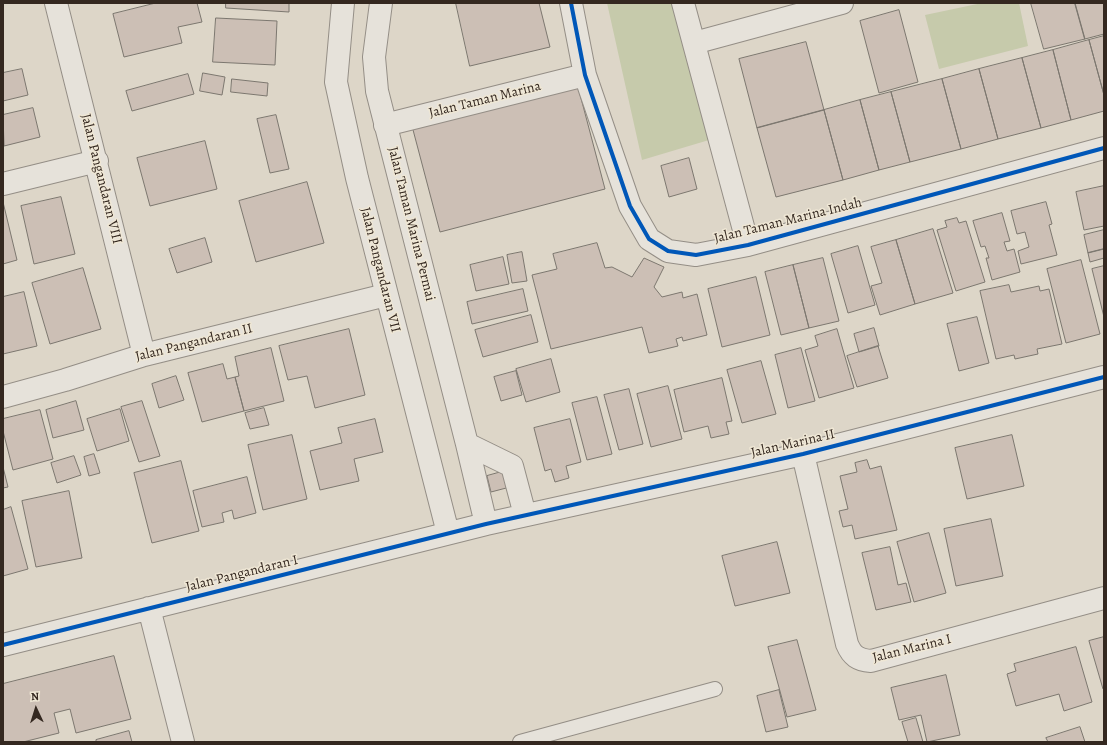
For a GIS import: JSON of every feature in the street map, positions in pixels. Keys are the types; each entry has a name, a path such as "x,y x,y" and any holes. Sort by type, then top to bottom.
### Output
{"street":[{"name":"Jalan Pangandaran VIII","path":"56,3 97,161 144,354"},
{"name":"Jalan Pangandaran VII","path":"342,3 336,82 357,178 386,295 448,533"},
{"name":"Jalan Taman Marina Permai","path":"381,3 374,57 377,91 486,524"},
{"name":"Jalan Taman Marina Indah","path":"571,3 585,75 630,206 649,239 668,251 696,255 748,245 1104,148"},
{"name":"Jalan Taman Marina Indah","path":"683,3 748,245"},
{"path":"694,43 842,3"},
{"name":"Jalan Taman Marina","path":"386,125 585,75"},
{"path":"3,184 97,161"},
{"name":"Jalan Pangandaran II","path":"3,397 65,380 144,354 386,295"},
{"name":"Jalan Marina II","path":"486,524 803,454 1104,377"},
{"path":"467,444 512,466 525,515"},
{"name":"Jalan Marina I","path":"803,454 847,644 851,654 862,660 871,661 1104,598"},
{"name":"Jalan Pangandaran I","path":"3,645 486,524"},
{"path":"149,608 183,742"}],"lane":[{"path":"520,742 715,689"}],"green space":[{"path":"607,3 678,3 709,140 642,160"},
{"path":"982,3 1019,3 1028,46 939,69 925,15"}],"building":[{"path":"156,3 197,3 202,22 178,27 182,43 124,57 113,14"},
{"path":"226,3 289,3 289,12 226,8"},
{"path":"456,3 539,3 550,47 470,66"},
{"path":"1031,3 1075,3 1085,39 1044,49"},
{"path":"1075,3 1104,3 1104,34 1085,39"},
{"path":"899,10 918,82 879,93 860,21"},
{"path":"216,18 277,21 275,65 213,62"},
{"path":"1104,36 1104,95 1089,40"},
{"path":"1089,40 1104,95 1104,111 1071,120 1053,50"},
{"path":"806,42 824,110 757,128 739,59"},
{"path":"1053,50 1071,120 1041,128 1022,58"},
{"path":"1022,58 1041,128 998,139 979,69"},
{"path":"22,69 28,95 3,101 3,73"},
{"path":"979,69 998,139 961,149 942,79"},
{"path":"203,73 225,77 222,95 200,91"},
{"path":"188,74 194,94 132,111 126,91"},
{"path":"232,79 268,83 267,96 231,92"},
{"path":"942,79 961,149 910,162 891,92"},
{"path":"577,83 605,189 440,232 412,126"},
{"path":"891,92 910,162 879,170 860,100"},
{"path":"860,100 879,170 843,180 824,110"},
{"path":"33,108 40,137 4,146 3,115"},
{"path":"824,110 843,180 776,197 757,128"},
{"path":"276,115 289,169 270,173 257,119"},
{"path":"205,141 217,189 150,206 137,158"},
{"path":"689,158 697,189 669,197 661,166"},
{"path":"307,182 324,243 256,262 239,201"},
{"path":"1104,186 1104,226 1084,230 1076,192"},
{"path":"61,197 75,254 34,264 21,206"},
{"path":"3,202 17,260 3,264"},
{"path":"1046,202 1052,224 1049,225 1057,255 1021,264 1018,251 1029,247 1025,232 1017,234 1011,211"},
{"path":"1002,213 1010,241 1004,242 1007,251 1014,249 1020,272 992,280 986,258 989,258 985,246 981,247 973,221"},
{"path":"957,218 959,223 966,221 985,282 956,291 937,230 947,227 945,221"},
{"path":"933,229 953,293 915,304 896,240"},
{"path":"1104,230 1104,249 1088,253 1084,235"},
{"path":"205,238 212,262 177,273 169,249"},
{"path":"896,240 915,304 880,315 871,286 882,283 871,247"},
{"path":"597,243 605,268 612,267 632,277 644,258 664,267 654,287 662,297 682,292 683,298 697,294 707,335 683,341 682,337 676,339 678,346 649,353 642,327 551,349 532,275 557,269 553,254"},
{"path":"858,246 875,305 848,313 831,254"},
{"path":"1104,249 1104,258 1090,262 1088,253"},
{"path":"522,252 527,281 512,283 507,255"},
{"path":"503,257 509,284 476,291 470,265"},
{"path":"823,258 839,321 809,328 793,265"},
{"path":"1081,260 1100,334 1066,343 1047,269"},
{"path":"793,265 809,328 781,335 765,272"},
{"path":"1104,266 1104,317 1092,269"},
{"path":"83,268 101,329 50,344 32,283"},
{"path":"756,277 770,335 722,347 708,289"},
{"path":"1009,285 1011,292 1039,286 1040,291 1049,289 1062,344 1037,349 1038,354 1015,359 1014,355 996,359 980,291"},
{"path":"523,289 528,311 472,324 467,302"},
{"path":"24,292 37,346 3,354 3,297"},
{"path":"531,315 538,342 483,357 475,330"},
{"path":"977,317 989,363 959,371 947,324"},
{"path":"874,328 879,346 859,352 854,334"},
{"path":"349,329 365,395 315,408 307,376 288,380 279,346"},
{"path":"837,329 854,388 819,398 805,350 818,346 815,336"},
{"path":"878,346 888,378 857,387 847,356"},
{"path":"271,348 284,401 244,411 235,377 239,376 235,357"},
{"path":"801,348 815,401 788,408 775,355"},
{"path":"551,359 560,392 526,402 516,369"},
{"path":"761,361 776,414 742,423 727,370"},
{"path":"223,364 227,379 235,377 244,411 202,422 188,373"},
{"path":"516,371 522,395 501,401 494,377"},
{"path":"176,376 184,400 159,408 152,384"},
{"path":"722,378 732,421 726,422 729,434 711,438 708,426 684,432 674,390"},
{"path":"668,386 682,439 651,447 637,394"},
{"path":"629,389 643,444 619,450 604,395"},
{"path":"597,397 612,454 587,460 572,403"},
{"path":"76,401 84,430 53,438 46,410"},
{"path":"142,401 160,456 139,462 121,407"},
{"path":"264,408 269,425 250,429 245,413"},
{"path":"120,409 129,441 97,451 87,419"},
{"path":"40,410 53,459 13,470 3,431 3,419"},
{"path":"375,419 383,452 354,459 359,481 320,490 310,451 342,443 338,428"},
{"path":"570,419 581,462 566,466 569,478 555,482 551,469 545,471 534,428"},
{"path":"292,435 307,499 263,510 248,445"},
{"path":"1012,435 1024,486 967,499 955,448"},
{"path":"94,454 100,473 89,476 84,457"},
{"path":"74,456 81,475 57,483 51,463"},
{"path":"867,460 870,469 881,466 897,530 855,539 852,525 843,527 839,511 848,509 840,476 857,472 855,463"},
{"path":"181,461 199,531 152,543 134,473"},
{"path":"3,467 8,487 3,488"},
{"path":"505,471 510,487 491,492 487,476"},
{"path":"247,477 256,513 234,519 232,510 222,513 224,522 202,527 193,491"},
{"path":"69,491 82,558 36,567 22,501"},
{"path":"11,507 28,569 3,576 3,510"},
{"path":"991,519 1003,576 956,586 944,529"},
{"path":"929,533 946,593 914,602 897,542"},
{"path":"777,542 790,593 735,606 722,556"},
{"path":"890,547 898,585 906,583 911,602 876,610 862,553"},
{"path":"1104,637 1104,689 1103,689 1089,641"},
{"path":"797,640 816,710 787,717 768,647"},
{"path":"1076,647 1092,702 1064,711 1059,694 1016,706 1007,674 1016,671 1014,664"},
{"path":"114,656 131,719 76,733 70,709 54,713 59,733 23,742 3,742 3,684"},
{"path":"946,675 960,735 927,742 921,715 899,720 891,688"},
{"path":"779,690 788,727 766,732 757,696"},
{"path":"916,718 923,742 908,742 902,722"},
{"path":"1080,727 1085,742 1048,742 1046,738"},
{"path":"129,731 132,742 96,742 96,740"}],"cycle path":[{"path":"571,3 585,75 630,206 649,239 668,251 696,255 748,245 1104,148"},
{"path":"3,645 486,524 803,454 1104,377"}]}
